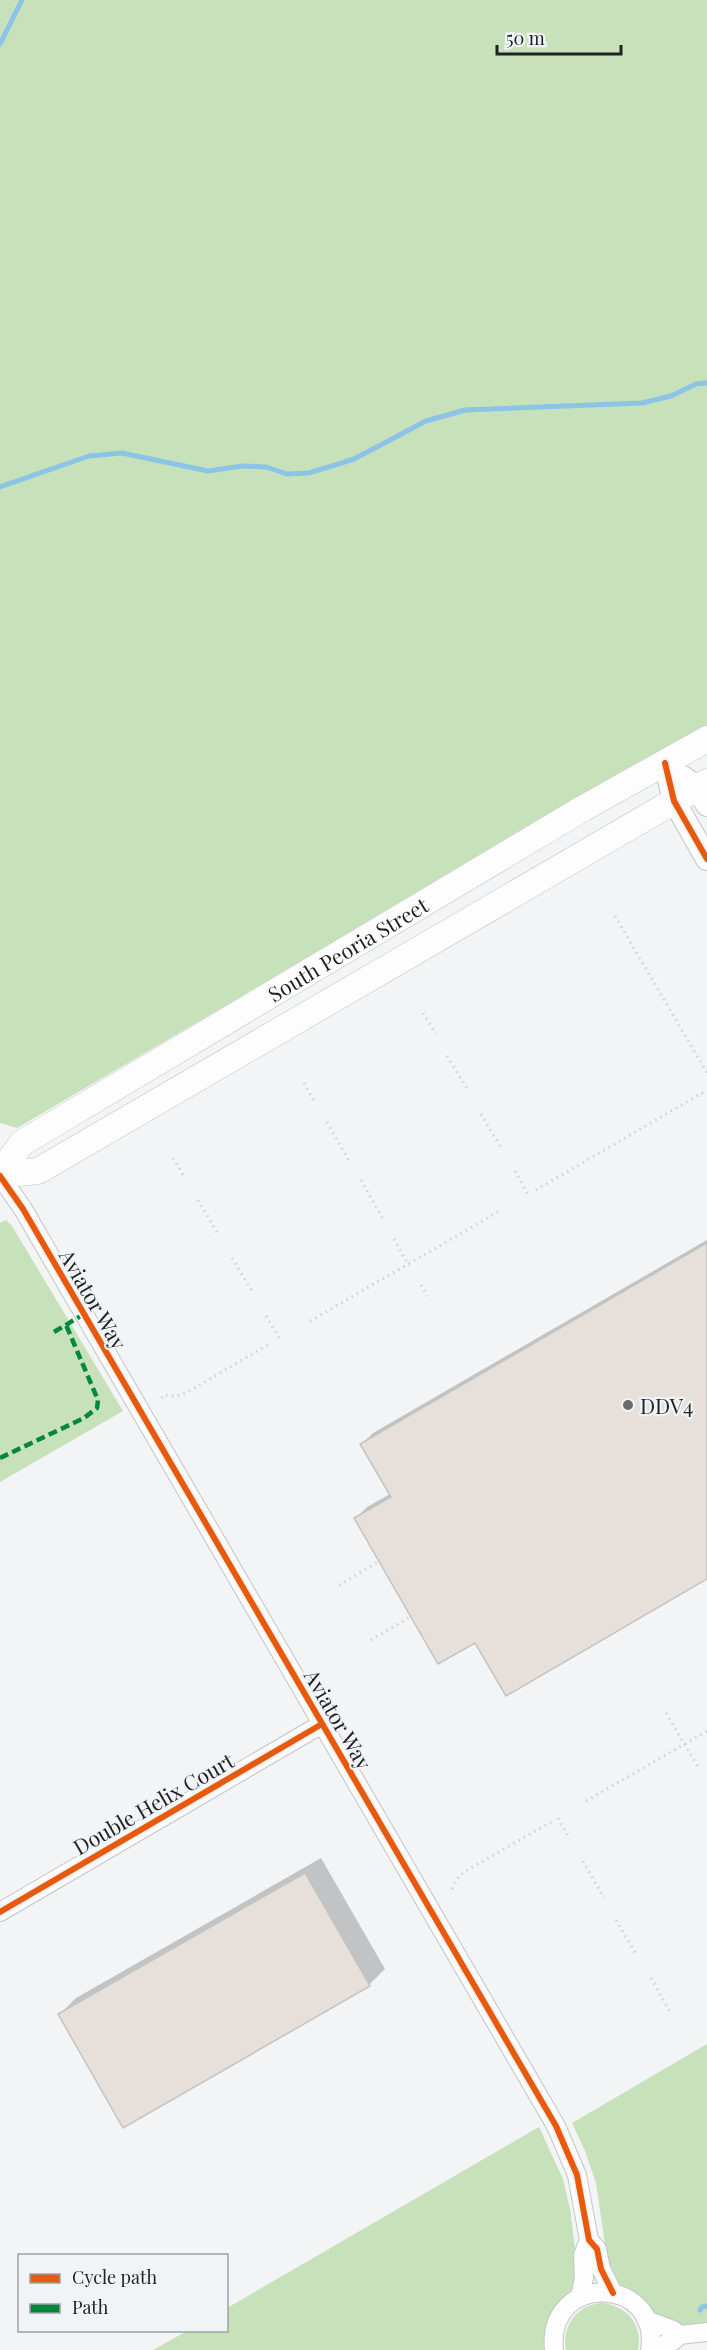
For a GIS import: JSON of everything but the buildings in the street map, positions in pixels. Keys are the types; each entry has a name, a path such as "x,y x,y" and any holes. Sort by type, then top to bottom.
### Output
{"main road":[{"name":"South Peoria Street","path":"0,1175 22,1143 526,842 707,739"},
{"name":"South Peoria Street","path":"0,1175 38,1171 674,801 704,792"}],"street":[{"path":"665,763 704,792"},
{"path":"665,763 674,801 707,860"},
{"name":"Aviator Way","path":"0,1175 29,1219 560,2134 572,2159 580,2185 589,2240 583,2255 584,2278 580,2297"},
{"name":"Double Helix Court","path":"0,1912 322,1724"},
{"name":"Aviator Way","path":"589,2240 597,2249 601,2269 613,2293"},
{"path":"554,2350 554,2332 560,2316 571,2303 593,2292 623,2296 636,2306 646,2320 652,2350 674,2341 680,2335 707,2332"},
{"path":"646,2320 680,2335"}],"path":[{"path":"615,916 707,1073"},
{"path":"423,1013 436,1034"},
{"path":"447,1056 468,1090"},
{"path":"304,1083 315,1103"},
{"path":"536,1190 704,1093"},
{"path":"481,1114 501,1148"},
{"path":"327,1122 349,1161"},
{"path":"173,1158 185,1178"},
{"path":"514,1171 528,1194"},
{"path":"361,1180 383,1219"},
{"path":"198,1200 218,1234"},
{"path":"310,1321 498,1212"},
{"path":"394,1239 409,1265"},
{"path":"232,1258 252,1291"},
{"path":"421,1285 427,1296"},
{"path":"266,1316 279,1338"},
{"path":"162,1398 163,1395 186,1393 271,1343"},
{"path":"339,1585 378,1562"},
{"path":"371,1640 410,1617"},
{"path":"666,1713 698,1767"},
{"path":"586,1801 707,1731"},
{"path":"558,1818 570,1839"},
{"path":"452,1889 456,1879 464,1872 551,1822"},
{"path":"583,1862 604,1898"},
{"path":"616,1920 637,1956"},
{"path":"651,1978 671,2014"}],"green space":[{"path":"0,0 707,0 707,728 482,855 17,1128 0,1123"},
{"path":"6,1220 12,1226 123,1411 0,1482 0,1223"},
{"path":"707,2044 707,2322 699,2325 676,2325 657,2315 617,2282 608,2265 596,2183 572,2123"},
{"path":"539,2127 563,2179 570,2208 577,2264 576,2284 558,2305 547,2326 546,2350 153,2350 185,2332 228,2332 228,2307"},
{"path":"604,2303 627,2313 632,2319 638,2333 638,2350 566,2350 566,2332 574,2317 587,2307"}],"waterway":[{"path":"0,44 22,0"},
{"path":"0,487 89,456 122,453 208,471 242,466 266,467 287,474 309,473 354,459 426,421 465,410 642,403 671,396 696,384 707,383"},
{"path":"700,2310 707,2306"}],"marked path":[{"path":"54,1332 84,1314"},
{"path":"0,1458 84,1418 97,1408 98,1400 66,1325"}],"cycle path":[{"path":"665,763 674,801 707,859"},
{"path":"0,1176 23,1209 556,2126 577,2175 589,2240 597,2249 601,2269 613,2293"},
{"path":"0,1912 322,1724"}],"place":[{"name":"DDV4","path":"628,1405"}]}
